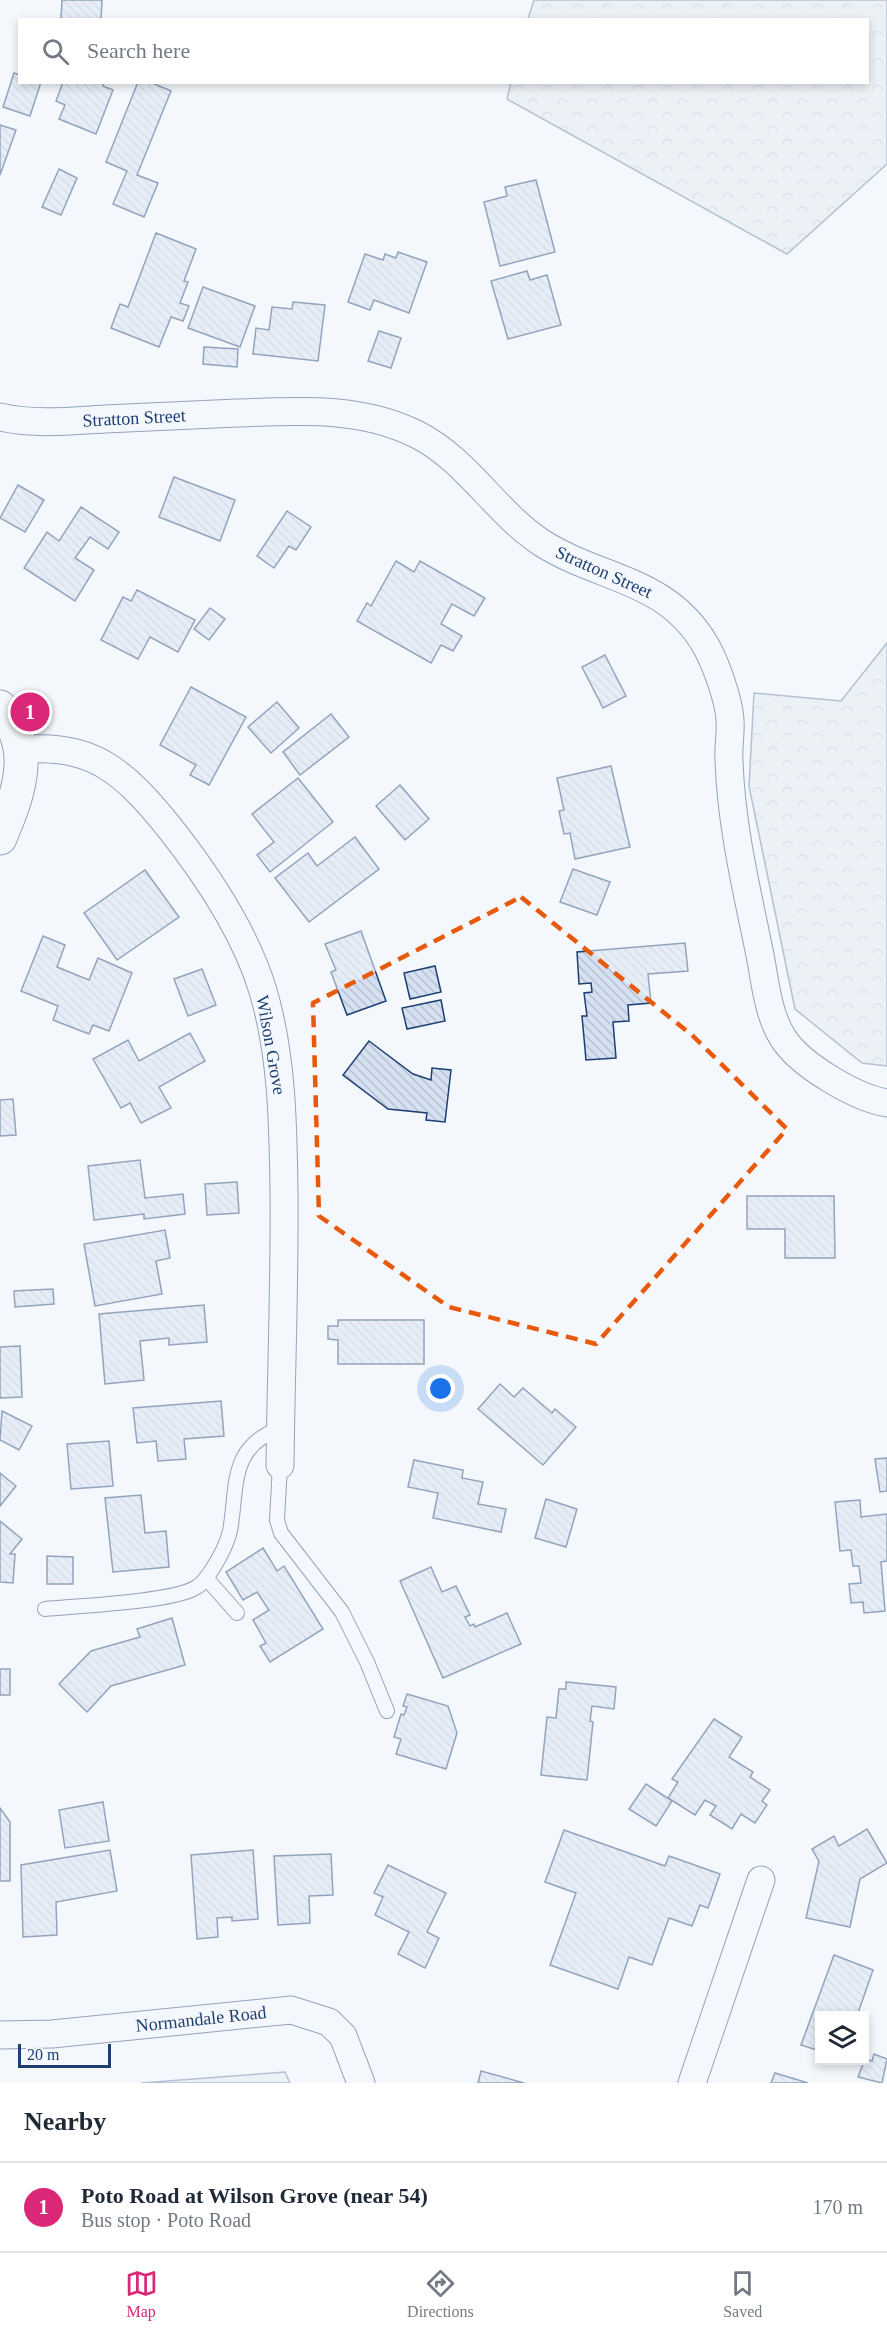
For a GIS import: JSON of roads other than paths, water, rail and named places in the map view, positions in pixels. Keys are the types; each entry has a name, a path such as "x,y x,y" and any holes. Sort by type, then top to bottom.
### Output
{"street":[{"name":"Stratton Street","path":"0,417 15,421 63,422 297,410 343,413 392,423 435,446 517,525 540,542 556,552 648,589 678,609 704,642 712,657 730,717 729,760 740,857 769,999 783,1038 810,1065 841,1086 873,1101 887,1103"},
{"path":"0,707 18,734 21,750 19,784 0,838"},
{"name":"Wilson Grove","path":"21,750 50,747 75,752 112,769 132,785 183,845 219,895 245,946 263,990 274,1041 283,1126 285,1295 280,1465"},
{"path":"692,2083 761,1880"},
{"name":"Normandale Road","path":"0,2035 52,2034 291,2010 329,2022 343,2036 361,2083"}],"lane":[{"path":"45,1609 166,1596 194,1589 207,1579 218,1561 230,1532 237,1471 246,1452 258,1439 280,1428"},
{"path":"280,1465 277,1520 281,1533 342,1612 367,1662 387,1711"},
{"path":"207,1579 237,1613"}],"place":[{"name":"Poto Road at Wilson Grove (near 54)","path":"30,712"}]}
